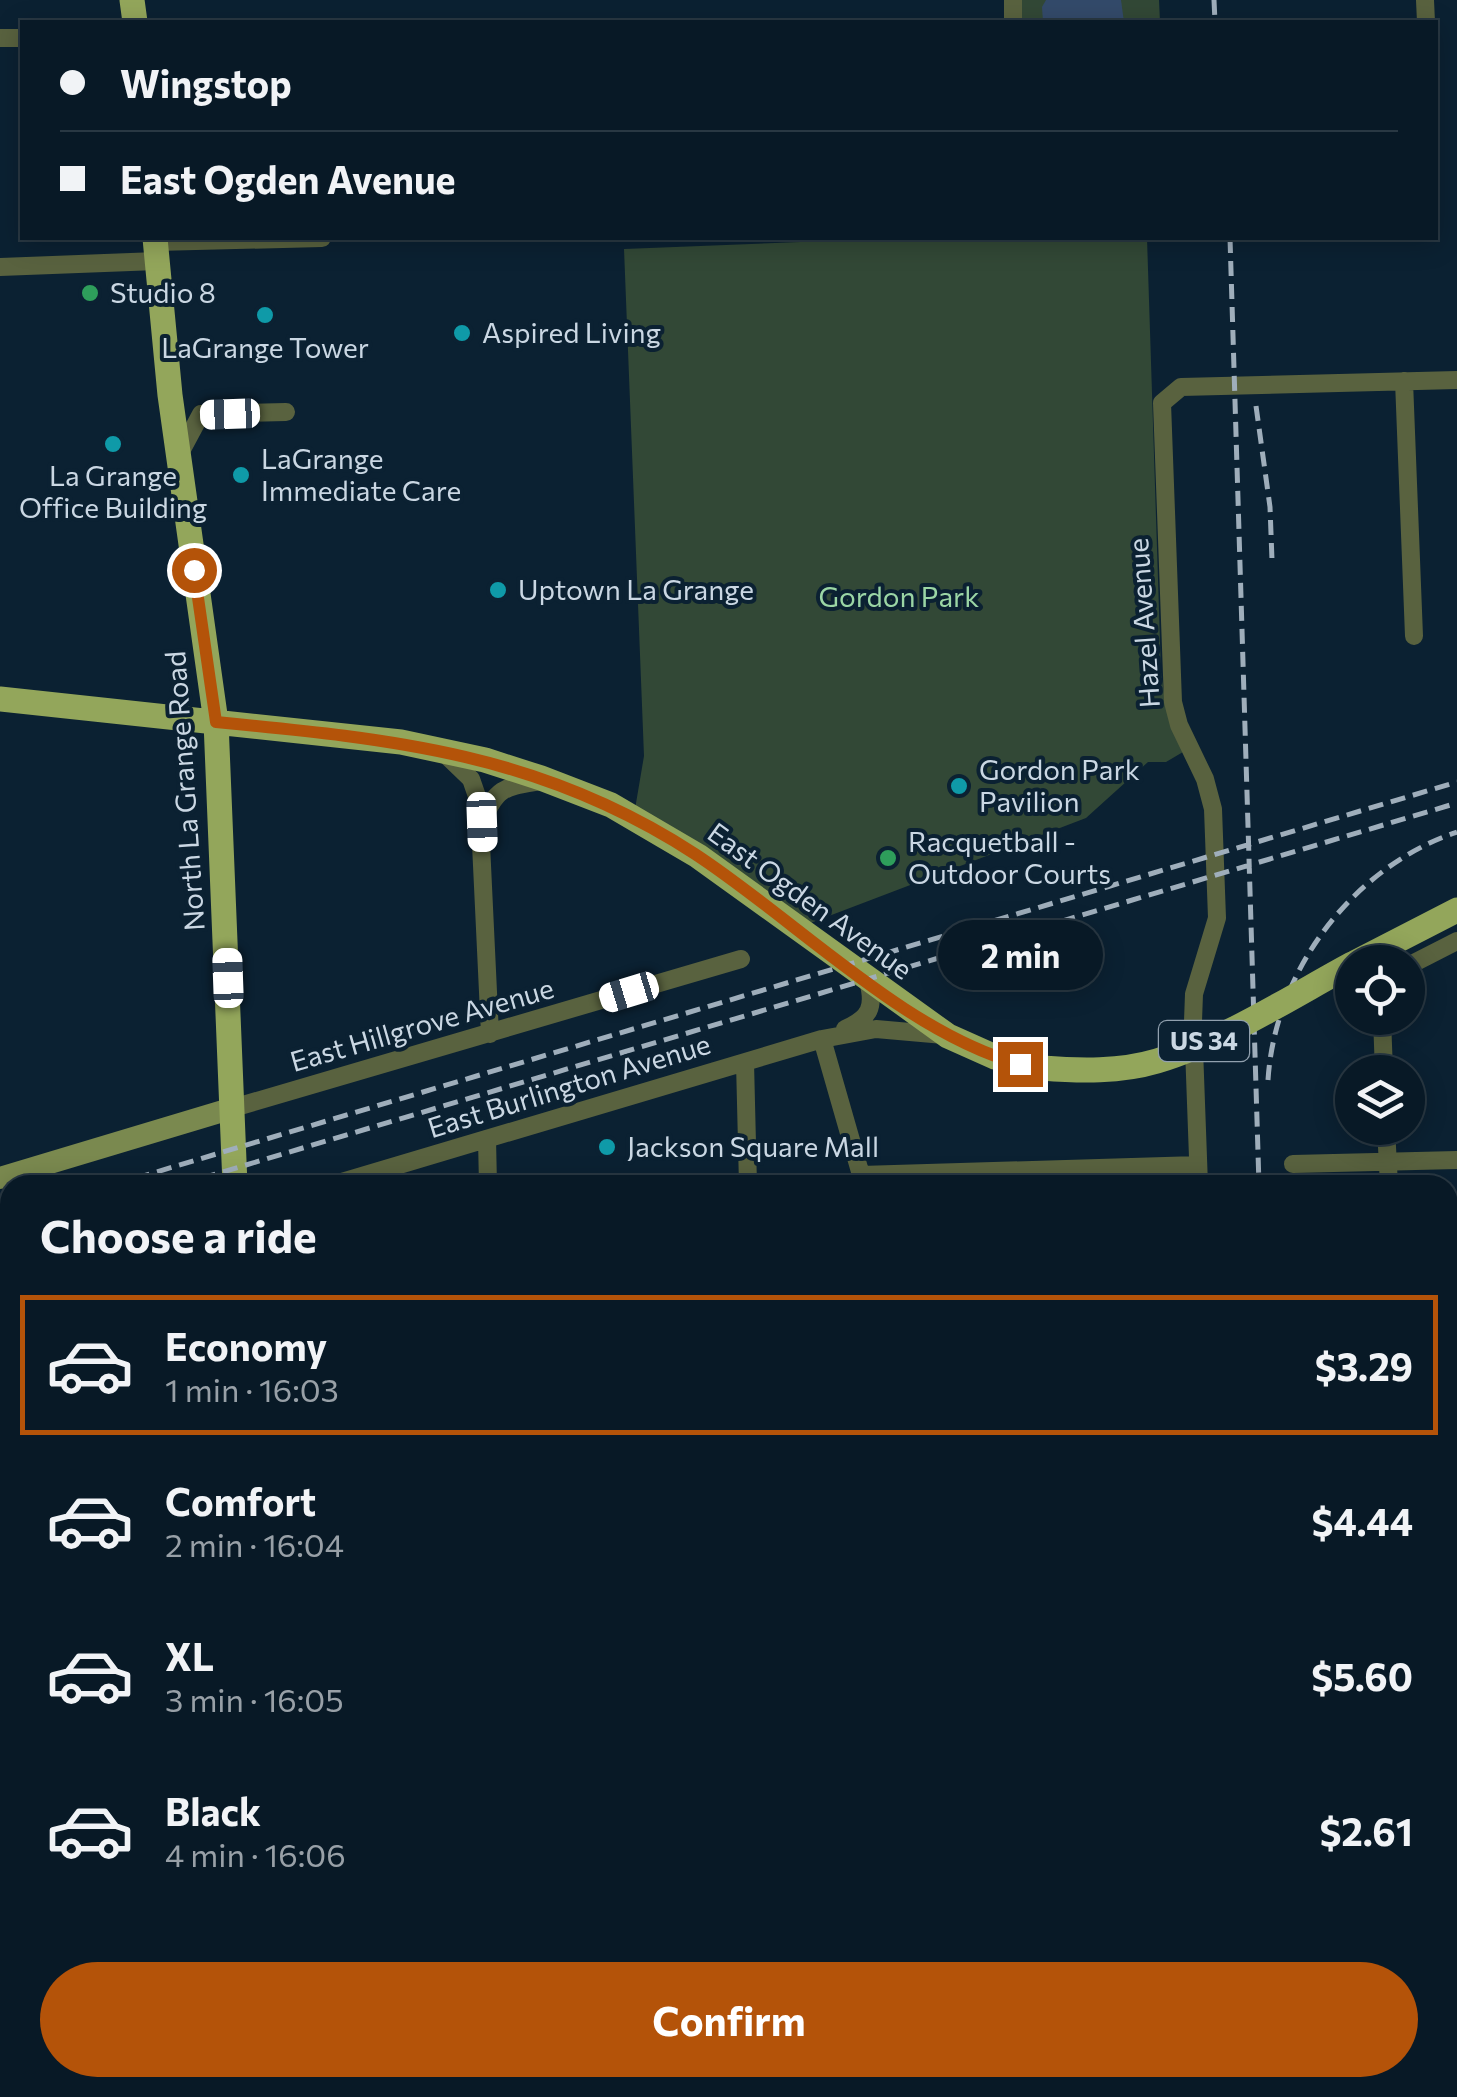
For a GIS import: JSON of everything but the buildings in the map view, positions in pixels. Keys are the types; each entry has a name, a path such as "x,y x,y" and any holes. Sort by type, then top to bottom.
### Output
{"main road":[{"name":"North La Grange Road","path":"156,247 170,395 216,722 235,1175"},
{"name":"US 34","path":"0,698 216,722"},
{"name":"East Ogden Avenue","path":"216,722 441,750 548,780 611,805 685,848 948,1036 995,1057 1042,1068 1122,1069 1158,1061 1335,974"},
{"name":"East Ogden Avenue","path":"1390,945 1457,910"}],"street":[{"path":"0,266 156,247 285,240"},
{"path":"1414,636 1404,382 1457,380"},
{"name":"Hazel Avenue","path":"1198,1175 1192,1021 1194,994 1215,930 1216,884 1211,796 1200,764 1179,725 1173,702 1162,411 1166,397 1181,387 1404,382"},
{"path":"179,463 202,414 286,412"},
{"path":"441,750 472,782 482,822 490,1034"},
{"path":"482,822 495,794 548,780"},
{"path":"1425,958 1457,942"},
{"name":"East Hillgrove Avenue","path":"233,1108 741,959"},
{"name":"East Burlington Avenue","path":"822,1039 858,1023 869,1012 873,998 868,981"},
{"name":"East Burlington Avenue","path":"366,1175 822,1039 876,1030 948,1036"},
{"path":"822,1039 861,1175"},
{"path":"744,1062 748,1175"},
{"path":"10,1175 233,1108"},
{"path":"487,1139 488,1175"},
{"path":"1387,1145 1388,1175"},
{"path":"1293,1164 1457,1160"},
{"path":"974,1175 1198,1165"}],"green space":[{"path":"1021,0 1159,0 1160,20 1021,20"},
{"name":"Gordon Park","path":"852,240 1147,240 1161,672 1166,708 1183,752 1166,762 1148,762 1086,818 800,927 634,815 644,756 624,249"}],"water":[{"path":"1046,0 1121,0 1124,20 1043,20"}],"railway":[{"path":"1214,0 1215,20"},
{"path":"1230,240 1259,1175"},
{"path":"1256,406 1270,507 1272,560"},
{"path":"146,1175 1457,782"},
{"path":"212,1175 1457,803"},
{"path":"1268,1080 1274,1039 1286,1000 1303,962 1326,928 1353,897 1385,870 1419,848 1457,832"}],"place":[{"name":"Studio 8","path":"90,293"},
{"name":"LaGrange Tower","path":"265,315"},
{"name":"Aspired Living","path":"462,333"},
{"name":"La Grange Office Building","path":"113,444"},
{"name":"LaGrange Immediate Care","path":"241,475"},
{"name":"Uptown La Grange","path":"498,590"},
{"name":"Gordon Park Pavilion","path":"959,786"},
{"name":"Racquetball - Outdoor Courts","path":"888,858"},
{"name":"Jackson Square Mall","path":"607,1147"}],"route":[{"path":"194,570 216,722 401,742 485,760 584,793 698,856 948,1036 1020,1064"}]}
